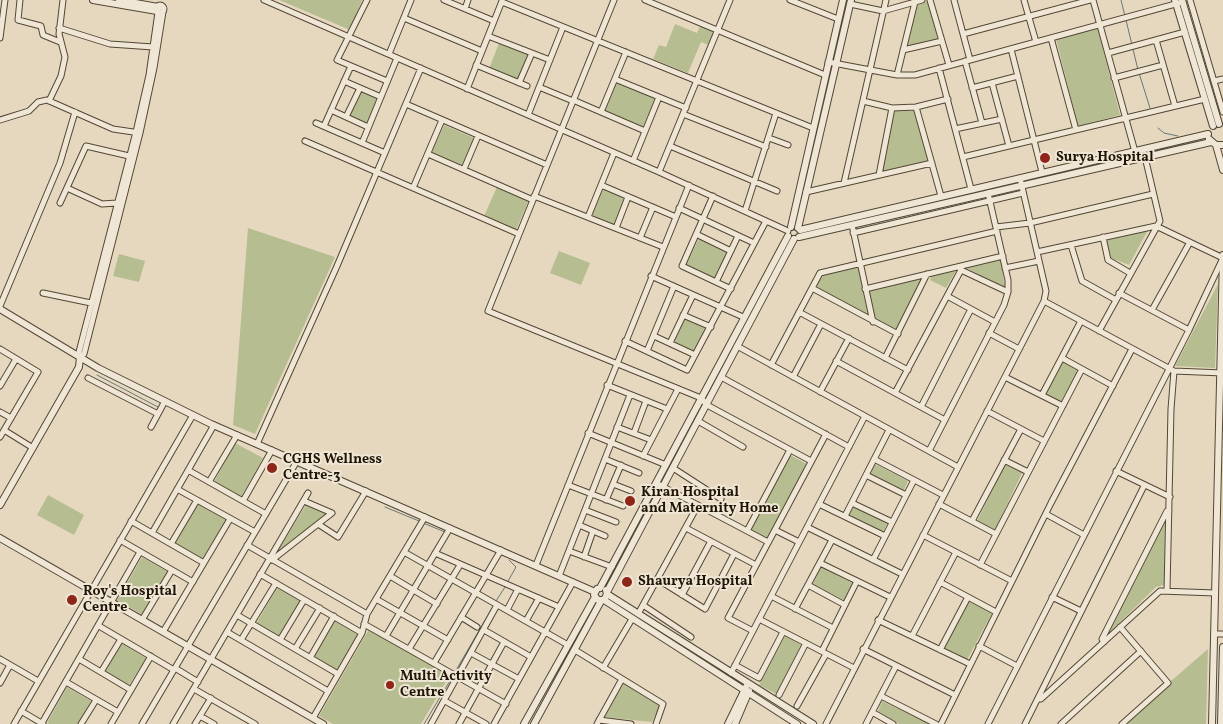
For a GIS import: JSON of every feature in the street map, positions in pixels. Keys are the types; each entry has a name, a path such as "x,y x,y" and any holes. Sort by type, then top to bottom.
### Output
{"street":[{"path":"0,38 5,0"},
{"path":"20,0 18,20 41,26 44,35 60,42"},
{"path":"49,101 61,76 65,57 64,48 60,42 59,28 63,0"},
{"path":"94,0 160,7"},
{"path":"119,0 160,7"},
{"path":"264,0 689,185 794,233 852,225 1144,157 1217,144"},
{"path":"367,0 337,60 387,81"},
{"path":"388,54 412,0"},
{"path":"444,0 494,21"},
{"path":"465,9 468,0"},
{"path":"614,0 488,311 701,398 707,405 811,461"},
{"path":"644,0 825,75"},
{"path":"659,172 730,0"},
{"path":"790,0 838,19"},
{"path":"534,724 575,650 612,567 701,398 744,318 794,233 813,128 843,0"},
{"path":"844,183 886,0"},
{"path":"930,0 949,66"},
{"path":"954,0 963,34 972,88 982,124"},
{"path":"1024,0 1036,42"},
{"path":"963,34 1092,0 1137,159"},
{"path":"1190,0 1223,112"},
{"path":"467,88 502,1 813,128"},
{"path":"524,724 568,645 601,595 663,487 707,405 794,233 806,192 850,2 884,10 919,1"},
{"path":"897,75 919,1"},
{"path":"828,62 897,75 915,75 1179,1"},
{"path":"1179,1 1185,32 1205,99 1218,125"},
{"path":"1179,1 1218,125"},
{"path":"0,505 79,367 79,352 91,303 129,156 138,133 160,7"},
{"path":"80,357 84,354 154,68 160,7"},
{"path":"404,18 482,51"},
{"path":"528,115 563,26"},
{"path":"59,28 110,44 153,47"},
{"path":"1108,53 1185,32"},
{"path":"488,36 550,60"},
{"path":"1050,38 1076,130"},
{"path":"1156,40 1175,106"},
{"path":"903,50 942,41"},
{"path":"1011,49 1042,172"},
{"path":"601,112 626,52"},
{"path":"519,83 532,53"},
{"path":"362,143 397,58"},
{"path":"476,65 527,86"},
{"path":"1114,78 1163,65"},
{"path":"324,126 351,66"},
{"path":"257,444 421,68"},
{"path":"939,68 971,189"},
{"path":"972,88 1018,76"},
{"path":"615,79 686,108"},
{"path":"1214,81 1223,79"},
{"path":"344,81 381,97"},
{"path":"992,83 1009,146"},
{"path":"539,87 645,131"},
{"path":"346,117 360,88"},
{"path":"633,161 659,97"},
{"path":"863,101 892,108 916,107 948,99"},
{"path":"962,157 1205,99"},
{"path":"0,120 29,111 38,102 49,101 113,129 138,133"},
{"path":"406,104 546,166"},
{"path":"916,107 941,196"},
{"path":"879,175 892,108"},
{"path":"331,110 368,127"},
{"path":"74,112 60,163 0,307 80,357 193,415 366,491 423,520 450,528 601,595 638,614 814,724"},
{"path":"745,211 776,113"},
{"path":"683,114 766,147"},
{"path":"955,129 1002,119"},
{"path":"413,188 442,120"},
{"path":"316,123 385,153"},
{"path":"794,233 941,196 1208,134 1218,125"},
{"path":"1208,134 1217,144 1223,170"},
{"path":"464,169 478,136"},
{"path":"769,138 788,145"},
{"path":"305,141 519,234"},
{"path":"60,203 86,146 129,156"},
{"path":"670,146 778,191"},
{"path":"588,217 614,153"},
{"path":"428,154 534,198 663,247"},
{"path":"1099,331 1160,221 1144,157"},
{"path":"806,192 932,163"},
{"path":"827,724 863,649 1044,301 1046,291 1020,178"},
{"path":"601,185 676,217"},
{"path":"536,565 689,185"},
{"path":"67,188 102,204 117,203"},
{"path":"929,451 995,322 1008,292 1003,256 988,194"},
{"path":"853,233 1023,194"},
{"path":"771,365 820,273 997,229 1154,194"},
{"path":"713,196 682,266 730,289"},
{"path":"616,228 628,197"},
{"path":"640,238 653,207"},
{"path":"680,208 754,243"},
{"path":"625,341 687,370 766,221"},
{"path":"852,225 872,322"},
{"path":"1037,252 1156,226 1223,257"},
{"path":"696,234 731,251"},
{"path":"716,282 738,236"},
{"path":"1102,237 1108,260 1130,273"},
{"path":"1152,310 1190,242"},
{"path":"1071,245 1082,281 1116,300"},
{"path":"865,289 961,268 1003,256"},
{"path":"988,724 1116,472 1172,370 1223,257"},
{"path":"1212,724 1220,503 1223,257"},
{"path":"1005,268 1039,261"},
{"path":"961,268 1008,292"},
{"path":"895,393 961,268"},
{"path":"885,358 927,274"},
{"path":"651,276 744,318"},
{"path":"647,351 674,286"},
{"path":"812,288 872,322 898,334"},
{"path":"43,293 91,303"},
{"path":"1119,293 1189,330"},
{"path":"670,343 693,295"},
{"path":"947,296 995,322"},
{"path":"1044,301 1172,370 1221,374"},
{"path":"921,407 971,309"},
{"path":"799,312 908,370"},
{"path":"683,314 711,327"},
{"path":"1042,395 1081,321"},
{"path":"793,377 821,324"},
{"path":"989,333 1019,349"},
{"path":"654,336 695,355"},
{"path":"820,392 849,338"},
{"path":"737,346 958,467"},
{"path":"0,349 38,372 0,437"},
{"path":"941,724 996,612 1132,349"},
{"path":"1062,358 1113,386"},
{"path":"1,383 16,359"},
{"path":"836,361 945,420"},
{"path":"980,565 1082,369"},
{"path":"1167,591 1172,370"},
{"path":"721,377 849,447"},
{"path":"1005,377 1063,406"},
{"path":"88,378 158,414"},
{"path":"607,385 667,409"},
{"path":"643,456 678,389"},
{"path":"559,576 630,395"},
{"path":"151,426 165,401"},
{"path":"634,433 646,401"},
{"path":"0,412 11,418"},
{"path":"987,412 1044,441"},
{"path":"14,724 193,415"},
{"path":"731,673 865,416"},
{"path":"698,421 743,447"},
{"path":"152,533 214,425"},
{"path":"617,426 651,440"},
{"path":"972,521 1021,429"},
{"path":"4,430 32,447"},
{"path":"845,516 889,430"},
{"path":"588,432 666,466"},
{"path":"753,631 728,618 826,434"},
{"path":"209,482 237,435"},
{"path":"0,497 32,447"},
{"path":"243,501 272,450"},
{"path":"747,531 790,450"},
{"path":"605,459 640,473"},
{"path":"874,459 943,495"},
{"path":"1004,460 1028,472"},
{"path":"142,724 297,461"},
{"path":"606,500 621,465"},
{"path":"673,468 721,499"},
{"path":"188,470 266,514"},
{"path":"1116,472 1170,497"},
{"path":"866,474 906,495"},
{"path":"873,560 914,480"},
{"path":"656,483 768,542"},
{"path":"613,484 631,491"},
{"path":"568,485 623,506"},
{"path":"1024,724 1144,486"},
{"path":"178,489 255,532"},
{"path":"318,524 338,537 366,491"},
{"path":"173,724 308,494"},
{"path":"171,544 197,500"},
{"path":"271,559 332,513 304,500"},
{"path":"852,503 892,522"},
{"path":"819,504 885,536"},
{"path":"939,504 996,534"},
{"path":"638,614 698,505"},
{"path":"585,510 616,522"},
{"path":"1104,642 1102,639 1167,511 1169,511"},
{"path":"1046,514 1084,534"},
{"path":"163,632 230,519"},
{"path":"313,718 362,633 367,614 423,520"},
{"path":"131,521 204,563"},
{"path":"579,525 605,536"},
{"path":"807,527 902,574"},
{"path":"386,636 450,528"},
{"path":"686,528 756,565"},
{"path":"775,530 799,542"},
{"path":"584,556 594,531"},
{"path":"923,535 1012,581"},
{"path":"0,538 323,724"},
{"path":"120,540 193,582"},
{"path":"795,609 832,540"},
{"path":"682,595 711,541"},
{"path":"247,545 367,614"},
{"path":"434,664 501,550"},
{"path":"569,551 612,567"},
{"path":"21,711 42,724 140,552"},
{"path":"404,552 568,645"},
{"path":"912,636 956,552"},
{"path":"434,553 559,607"},
{"path":"657,580 705,609 734,554"},
{"path":"820,562 890,597"},
{"path":"409,649 460,564"},
{"path":"142,620 172,570"},
{"path":"260,574 362,633"},
{"path":"390,576 437,604"},
{"path":"798,706 856,581"},
{"path":"494,724 573,582"},
{"path":"940,582 996,612"},
{"path":"241,640 253,624 276,584"},
{"path":"808,585 845,605"},
{"path":"507,610 518,589"},
{"path":"1038,698 1041,699 1160,591 1216,593"},
{"path":"601,595 632,619 797,724"},
{"path":"771,596 833,628"},
{"path":"940,650 968,597"},
{"path":"1052,597 1081,611"},
{"path":"526,621 539,598"},
{"path":"376,599 448,640"},
{"path":"280,640 304,600"},
{"path":"431,724 497,605"},
{"path":"642,605 691,637"},
{"path":"295,649 320,608"},
{"path":"237,615 338,674"},
{"path":"310,658 334,616"},
{"path":"461,617 477,627"},
{"path":"603,668 632,619"},
{"path":"759,619 854,668"},
{"path":"878,620 970,664"},
{"path":"364,624 506,704"},
{"path":"99,626 198,682"},
{"path":"1120,628 1168,683 1122,724"},
{"path":"484,630 532,657"},
{"path":"227,632 328,691"},
{"path":"735,665 759,678 783,632"},
{"path":"1214,634 1223,634"},
{"path":"101,672 121,639"},
{"path":"459,724 504,642"},
{"path":"779,695 806,643"},
{"path":"979,646 1017,666"},
{"path":"1221,724 1223,647"},
{"path":"863,649 954,695"},
{"path":"575,650 663,704 656,724"},
{"path":"1061,724 1140,651"},
{"path":"471,653 519,680"},
{"path":"111,724 151,656"},
{"path":"0,659 38,681"},
{"path":"79,659 131,690"},
{"path":"0,683 10,665"},
{"path":"866,724 896,666"},
{"path":"622,679 598,722 631,724"},
{"path":"66,682 118,712"},
{"path":"735,724 749,684"},
{"path":"194,689 255,724"},
{"path":"728,724 746,691"},
{"path":"881,696 936,724"},
{"path":"195,724 211,698"},
{"path":"81,724 96,700"},
{"path":"445,701 486,724"},
{"path":"872,712 893,724"},
{"path":"200,716 214,724"},
{"path":"239,724 243,717"}],"green space":[{"path":"279,0 362,0 350,30"},
{"path":"928,1 938,40 907,47 918,4"},
{"path":"675,24 697,33 700,26 715,31 709,45 701,42 688,73 653,59 659,45 666,47"},
{"path":"1098,29 1120,115 1078,126 1056,39"},
{"path":"499,43 528,54 518,80 489,69"},
{"path":"616,82 655,98 643,127 604,111"},
{"path":"360,91 378,99 367,123 349,116"},
{"path":"895,110 915,111 928,162 882,171"},
{"path":"444,125 474,138 462,165 432,152"},
{"path":"497,187 529,200 516,230 484,216"},
{"path":"603,189 625,198 614,225 592,216"},
{"path":"248,228 335,257 255,434 233,425"},
{"path":"1148,230 1129,265 1111,258 1106,239"},
{"path":"699,238 727,252 715,278 686,265"},
{"path":"559,251 590,263 581,285 550,273"},
{"path":"119,254 145,261 139,282 113,276"},
{"path":"1001,260 1005,289 967,268"},
{"path":"858,267 868,316 815,288 823,275"},
{"path":"957,269 946,288 930,280 932,275"},
{"path":"921,279 896,331 876,320 869,291"},
{"path":"1218,284 1215,368 1175,366"},
{"path":"685,319 707,328 694,352 674,343"},
{"path":"1062,361 1079,370 1061,403 1044,394"},
{"path":"235,443 263,458 241,497 214,482"},
{"path":"790,455 807,464 767,539 750,530"},
{"path":"875,464 908,481 904,490 870,473"},
{"path":"1005,465 1022,473 995,530 977,521"},
{"path":"48,495 84,515 74,535 37,515"},
{"path":"198,504 226,520 202,559 175,543"},
{"path":"306,505 326,514 276,554"},
{"path":"853,505 888,522 883,532 848,515"},
{"path":"1165,521 1164,585 1156,587 1106,636"},
{"path":"142,557 168,572 143,615 117,600"},
{"path":"821,567 852,583 844,600 813,584"},
{"path":"277,588 300,601 279,637 256,624"},
{"path":"968,601 992,613 967,660 944,649"},
{"path":"334,621 358,635 337,671 313,657"},
{"name":"Multi Activity Centre","path":"369,629 450,675 421,724 333,724 319,716"},
{"path":"785,636 801,645 776,694 759,685"},
{"path":"121,643 146,658 129,685 105,671"},
{"path":"1208,649 1206,724 1125,724 1171,681"},
{"path":"624,683 660,705 652,722 604,717"},
{"path":"67,687 91,701 78,724 47,723"},
{"path":"882,701 930,724 899,724 878,711"}],"waterway":[{"path":"1121,0 1125,16"},
{"path":"1126,20 1132,45"},
{"path":"1133,49 1138,70"},
{"path":"1139,73 1150,108"},
{"path":"1158,128 1164,133 1178,136"},
{"path":"97,375 158,407"},
{"path":"385,507 419,521"},
{"path":"423,523 445,532"},
{"path":"507,583 516,567 509,560"},
{"path":"496,601 505,587"},
{"path":"455,672 491,610"},
{"path":"424,724 451,679"}],"place":[{"name":"Surya Hospital","path":"1045,158"},
{"name":"CGHS Wellness Centre-3","path":"272,468"},
{"name":"Kiran Hospital and Maternity Home","path":"630,501"},
{"name":"Shaurya Hospital","path":"627,582"},
{"name":"Roy's Hospital Centre","path":"72,600"},
{"name":"Multi Activity Centre","path":"390,685"}]}
